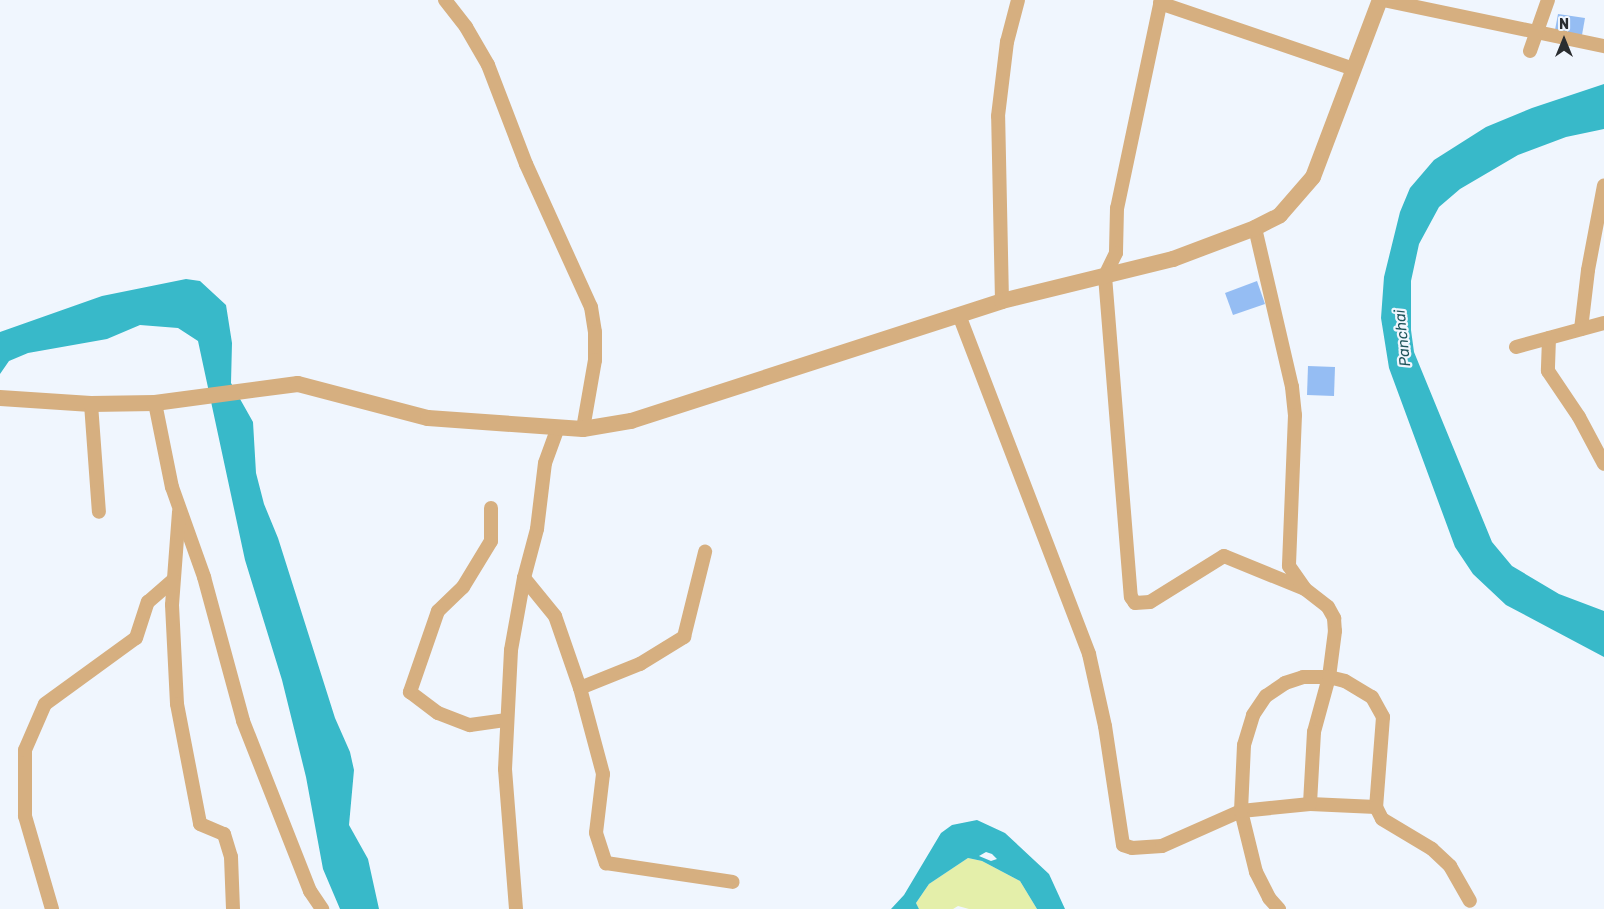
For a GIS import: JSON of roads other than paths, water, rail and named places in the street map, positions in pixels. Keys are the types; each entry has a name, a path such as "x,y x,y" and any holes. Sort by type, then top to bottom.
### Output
{"street":[{"path":"445,0 466,27 488,65 526,164 591,307 595,332 595,360 583,429"},
{"path":"1002,301 998,116 1007,42 1018,0"},
{"path":"0,398 91,404 155,403 265,386 298,384 428,418 583,429 631,421 1002,301 1173,259 1255,228 1280,215 1312,177 1381,0 1604,46"},
{"path":"1530,51 1548,0"},
{"path":"1306,589 1224,556 1150,602 1135,603 1131,597 1105,276 1116,253 1117,208 1161,2 1354,69"},
{"path":"1581,329 1588,270 1604,185"},
{"path":"1255,228 1292,387 1295,415 1287,551 1293,574 1306,589 1328,607 1334,618 1329,677 1314,732 1310,804"},
{"path":"959,315 1088,654 1105,726 1123,845 1132,848 1162,846 1241,811 1310,804 1376,807"},
{"path":"1516,347 1604,323"},
{"path":"1549,338 1548,372 1579,416 1604,464"},
{"path":"155,403 172,487 204,577 243,721 310,891 322,909"},
{"path":"91,404 99,512"},
{"path":"516,909 505,778 511,650 524,578 537,529 545,463 558,428"},
{"path":"179,507 172,605 177,704 200,824 224,834 231,858 233,909"},
{"path":"491,508 491,541 463,587 438,611 410,692 438,713 470,725 508,720"},
{"path":"580,688 640,664 684,637 705,552"},
{"path":"524,578 555,616 580,688 603,774 596,833 606,863 733,882"},
{"path":"52,909 25,816 25,750 45,704 136,638 148,602 174,580"},
{"path":"1279,909 1269,898 1256,872 1241,811 1244,745 1253,715 1266,696 1285,683 1303,677 1329,677 1360,688 1372,697 1383,716 1376,807 1382,819 1432,849 1450,866 1470,901"}],"water":[{"name":"Panchai","path":"1604,84 1604,129 1566,137 1518,155 1460,189 1439,207 1419,244 1411,281 1411,330 1414,352 1492,542 1512,566 1559,594 1604,611 1604,657 1506,605 1473,574 1455,547 1389,368 1381,318 1384,277 1400,212 1410,188 1434,160 1486,127 1532,108"},
{"path":"186,279 200,281 226,305 232,343 231,383 253,422 256,473 264,504 278,538 335,718 350,752 354,770 349,825 368,859 379,909 340,909 323,869 306,777 282,680 245,560 198,341 178,328 140,325 107,339 28,353 9,361 0,374 0,332 102,296"},
{"path":"977,820 1005,833 1049,874 1065,909 1037,909 1020,881 982,861 968,858 929,884 916,903 919,909 891,909 904,895 941,833 952,825","holes":["986,852 992,854 997,859 991,861 979,856"]}]}
